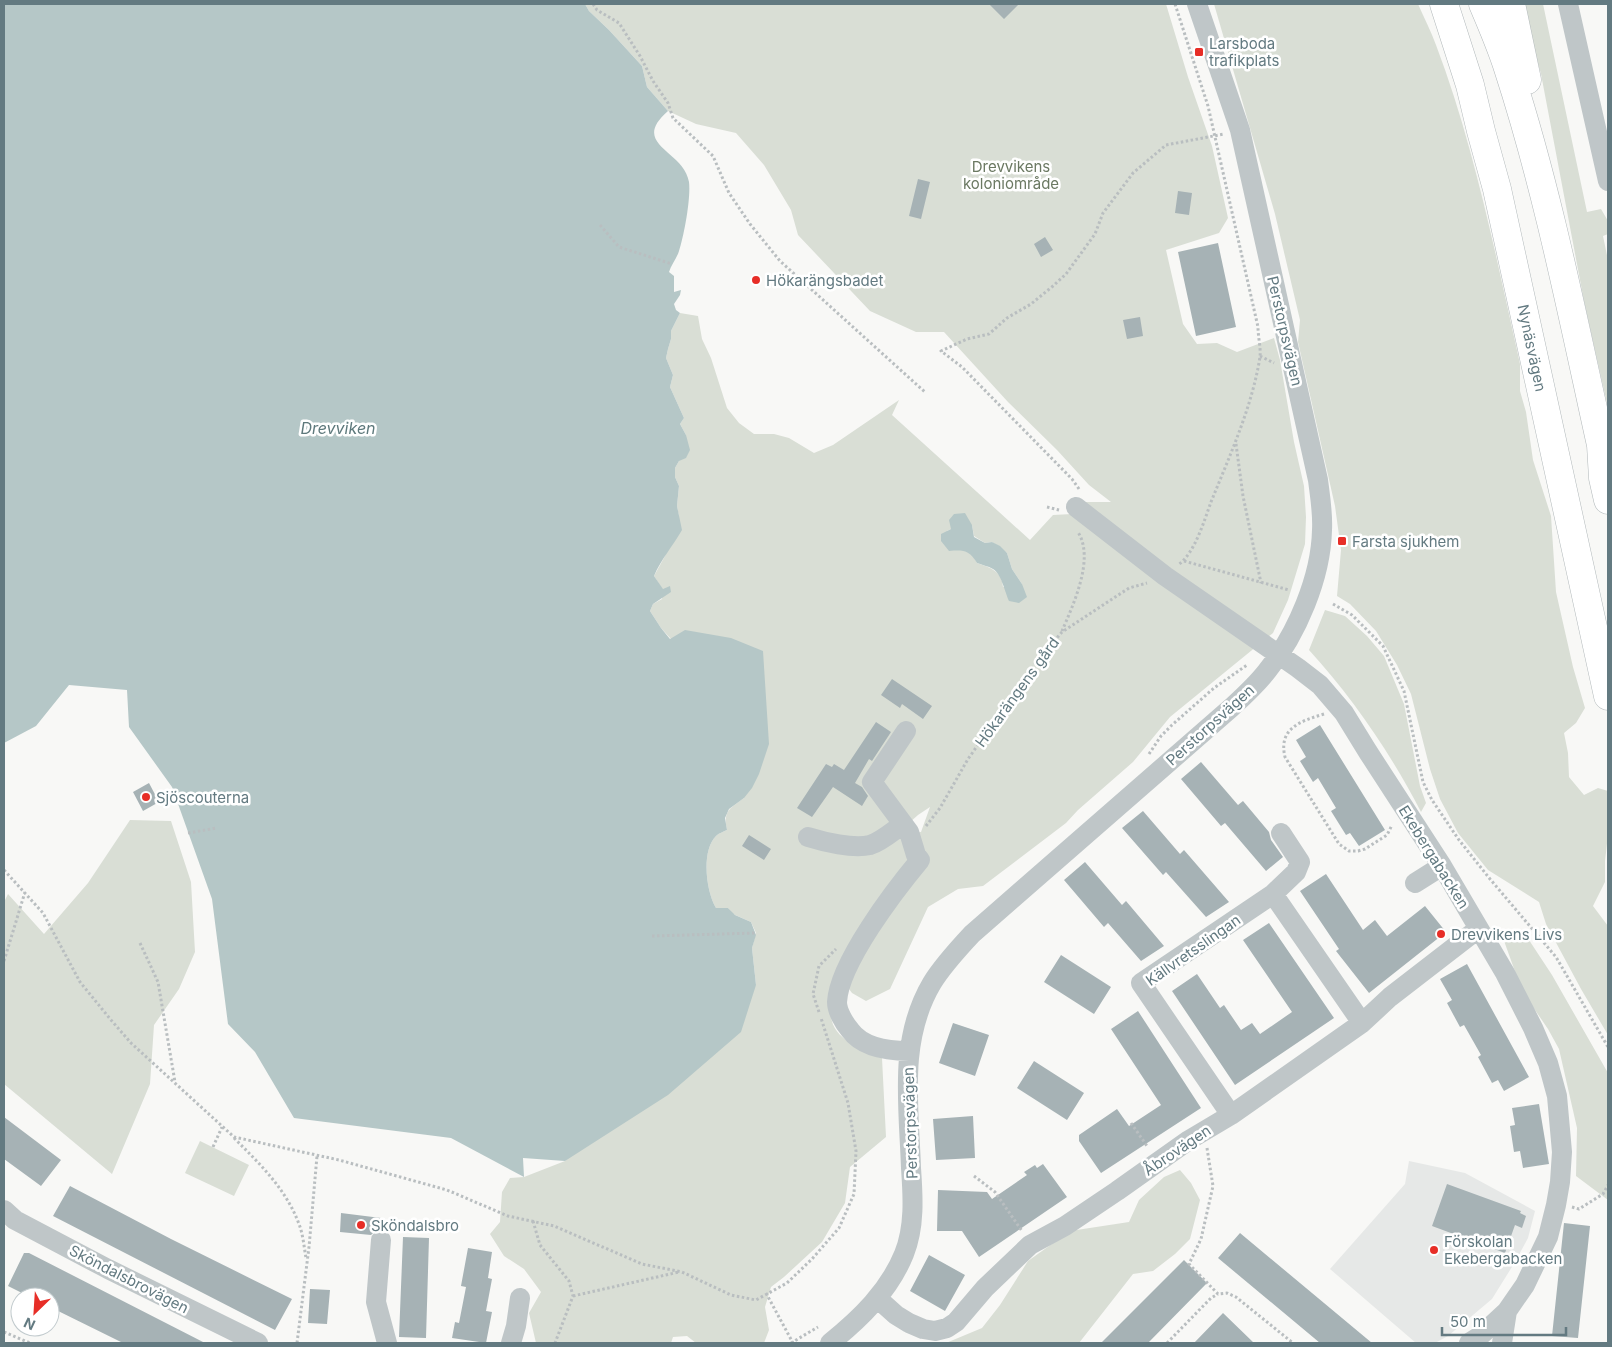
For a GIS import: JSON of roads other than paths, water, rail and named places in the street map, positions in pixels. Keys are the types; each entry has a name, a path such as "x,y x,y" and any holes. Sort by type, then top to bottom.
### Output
{"highway":[{"path":"1425,4 1435,26 1470,85"},
{"name":"Nynäsvägen","path":"1444,4 1470,85 1480,131 1497,189 1608,696"},
{"path":"1483,4 1507,66 1526,127 1570,307 1601,445 1603,478 1608,500"},
{"path":"1510,4 1564,254 1570,307"}],"street":[{"name":"Perstorpsvägen","path":"830,1343 855,1323 877,1298 894,1273 904,1254 909,1238 912,1214 912,1188 907,1091 909,1051 915,1022 932,983 949,959 972,934 1254,686 1279,654 1295,628 1319,560 1322,530 1318,480 1240,130 1197,4"},
{"path":"1568,4 1608,180"},
{"name":"Ekebergabacken","path":"1074,509 1165,576 1279,654 1320,685 1344,713 1442,866 1505,973 1533,1028 1548,1063 1557,1096 1562,1152 1560,1182 1548,1237 1525,1285 1507,1311 1480,1336 1469,1343"},
{"path":"906,731 872,782 909,832 916,855 920,860 896,888 858,948 843,979 837,1003 844,1022 854,1035 880,1049 909,1051"},
{"path":"808,837 828,843 869,845 882,839 903,824"},
{"name":"Källvretsslingan","path":"1231,1115 1141,983 1273,894 1296,872 1300,862 1281,833"},
{"path":"1415,883 1442,866"},
{"path":"1273,894 1362,1023"},
{"name":"Åbrovägen","path":"877,1298 909,1323 923,1329 935,1331 947,1328 956,1322 985,1288 1030,1244 1065,1226 1189,1140 1231,1115 1362,1023 1390,998 1478,928"},
{"name":"Sköndalsbrovägen","path":"4,1210 14,1220 258,1343"},
{"path":"381,1240 376,1302 387,1343"},
{"path":"511,1343 516,1326 520,1298"},
{"name":"Ekebergabacken","path":"1502,1343 1507,1311"}],"water":[{"name":"Drevviken","path":"4,4 585,4 589,11 642,66 647,87 668,111 658,122 654,132 656,140 685,171 689,182 689,197 681,244 669,272 674,276 674,292 681,290 674,304 676,310 680,313 671,331 666,358 673,375 670,387 684,418 680,424 686,435 690,450 686,458 679,461 675,468 675,477 679,486 677,506 682,530 654,576 663,589 670,586 671,592 653,604 650,611 670,639 685,630 731,638 763,651 769,744 752,788 744,798 729,809 725,818 727,830 717,835 711,843 707,861 708,882 716,908 728,908 735,915 751,922 756,935 752,948 756,985 741,1032 668,1095 565,1161 523,1158 524,1177 451,1138 294,1118 255,1052 228,1024 212,899 172,787 129,727 127,690 69,685 36,726 4,743"},
{"path":"965,513 972,525 974,537 985,543 992,542 1000,546 1007,553 1012,569 1022,584 1027,597 1019,603 1009,601 996,571 977,563 969,553 949,551 941,541 941,534 951,529 949,520 954,514"}],"place":[{"name":"Larsboda trafikplats","path":"1199,52"},
{"name":"Hökarängsbadet","path":"756,280"},
{"name":"Farsta sjukhem","path":"1342,541"},
{"name":"Sjöscouterna","path":"146,797"},
{"name":"Drevvikens Livs","path":"1441,934"},
{"name":"Sköndalsbro","path":"361,1225"},
{"name":"Förskolan Ekebergabacken","path":"1434,1250"}],"park label":[{"name":"Drevvikens koloniområde","path":"1011,174"}]}
